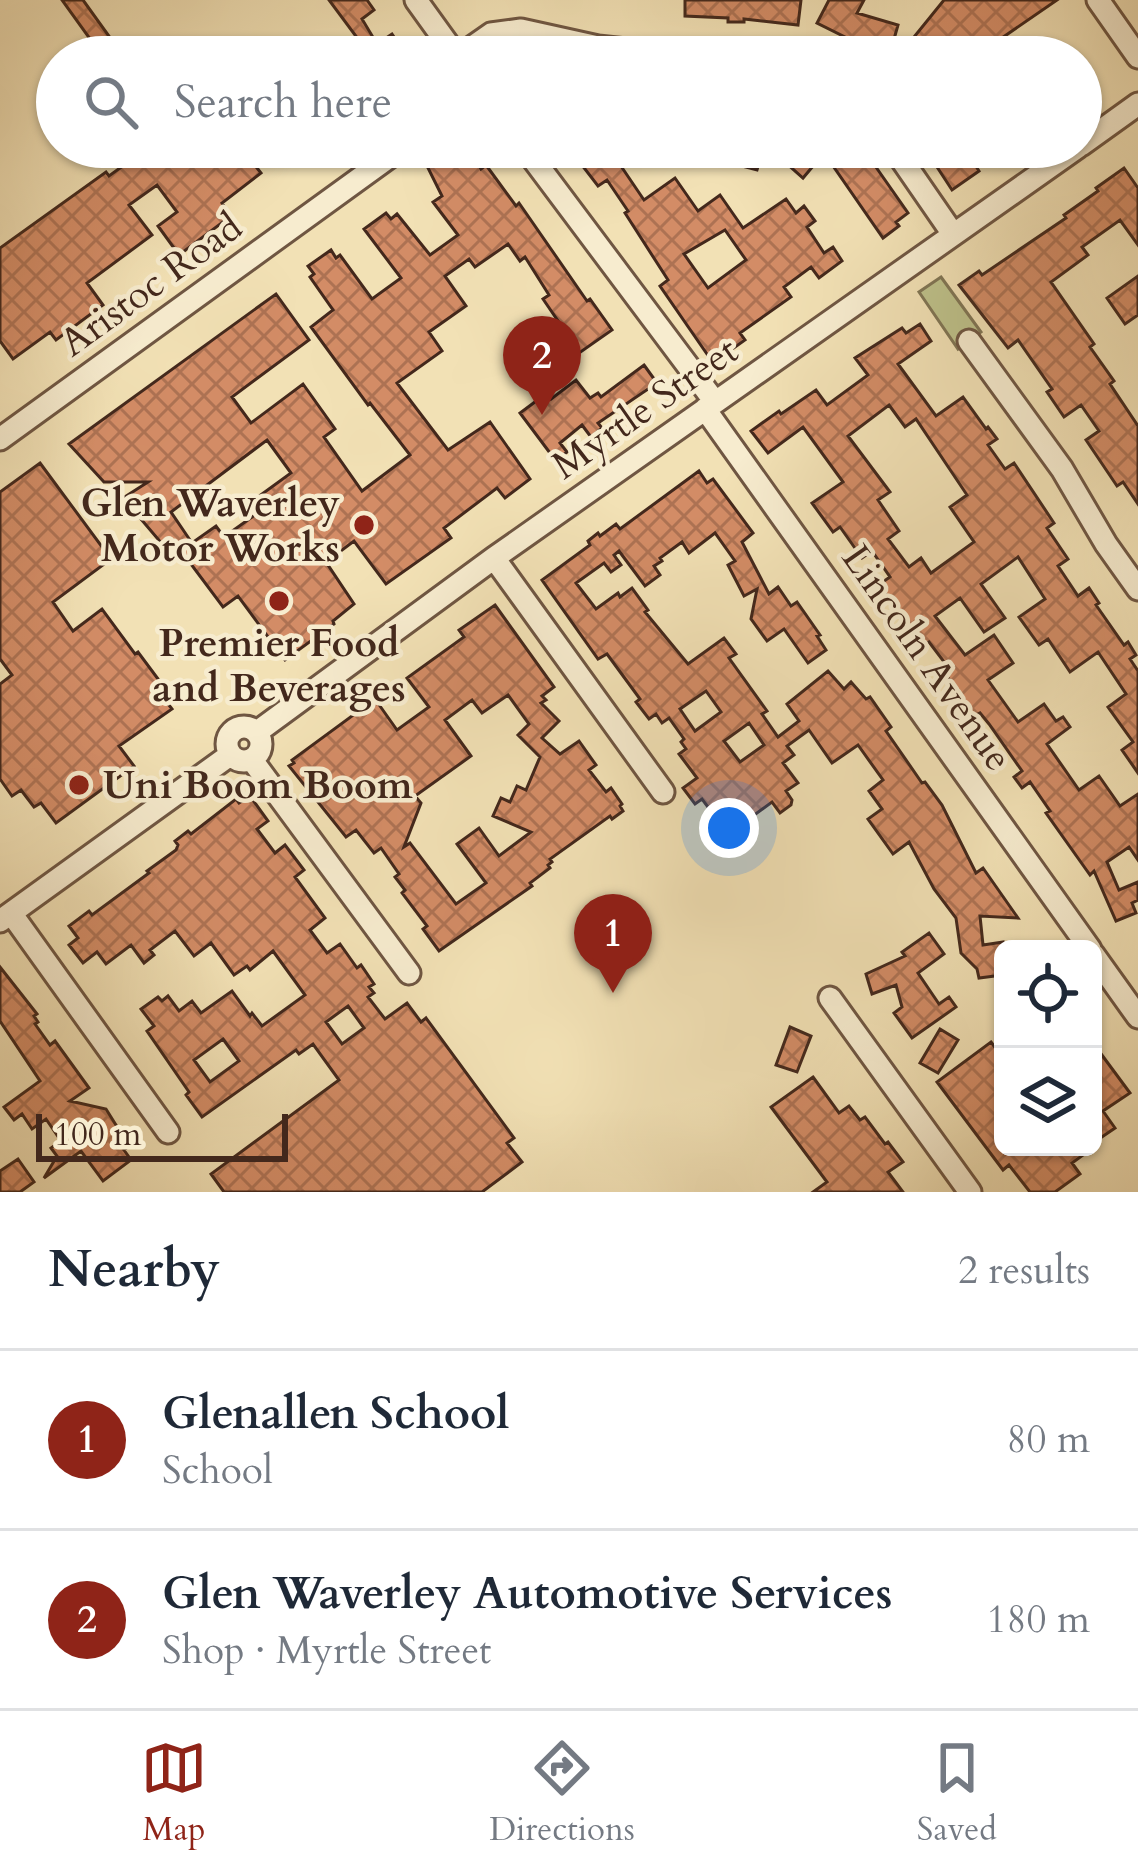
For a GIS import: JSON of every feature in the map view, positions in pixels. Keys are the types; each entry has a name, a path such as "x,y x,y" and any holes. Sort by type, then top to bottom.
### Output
{"street":[{"path":"416,0 443,36"},
{"path":"1098,0 1138,57"},
{"path":"488,36 521,30 548,36"},
{"name":"Myrtle Street","path":"1102,130 1138,104"},
{"name":"Aristoc Road","path":"0,440 374,168"},
{"name":"Lincoln Avenue","path":"539,168 1083,940"},
{"path":"907,168 953,234"},
{"name":"Myrtle Street","path":"241,758 261,749 257,732 494,558 1048,168"},
{"path":"969,340 1062,469 1138,589"},
{"path":"494,558 663,791"},
{"path":"168,1132 5,917 241,758 409,973"},
{"name":"Lincoln Avenue","path":"1102,966 1138,1017"},
{"path":"830,998 970,1192"}],"green space":[{"path":"941,277 981,332 958,349 919,292"}],"building":[{"path":"62,0 83,0 109,36 88,36"},
{"path":"329,0 367,0 374,10 362,19 372,36 356,36"},
{"path":"685,0 801,0 798,25 685,16"},
{"path":"829,0 864,0 857,13 898,25 895,36 843,36 817,23"},
{"path":"944,0 1057,0 1005,36 915,36"},
{"path":"120,168 257,168 261,173 222,203 231,216 179,255 158,226 177,212 157,185 129,205 152,235 87,283 103,305 56,340 50,332 13,359 0,341 0,248 106,172 109,176"},
{"path":"428,168 488,168 612,330 562,365 541,333 558,321 543,299 549,295 525,257 520,261 508,244 475,267 469,259 445,276 466,306 429,332 442,351 397,383 448,450 490,422 530,479 505,498 497,488 444,528 451,538 386,584 354,541 326,562 354,604 285,660 238,596 223,607 176,544 171,539 163,545 123,498 148,482 104,482 69,444 276,294 309,340 232,397 251,423 303,384 335,429 324,437 362,491 410,455 311,327 333,310 310,277 314,274 308,266 331,250 336,258 340,255 372,299 401,278 364,229 386,213 391,219 397,214 430,255 458,235 433,202 442,196","holes":["267,440 291,473 251,502 259,512 224,537 216,526 192,543 171,512"]},
{"path":"584,168 622,168 644,200 675,178 698,211 720,195 743,228 786,199 796,213 804,206 815,221 807,227 824,253 833,247 842,261 819,278 811,267 784,287 791,297 740,333 745,340 731,350 727,344 709,357 660,286 668,280 607,180 598,186","holes":["725,230 746,260 708,288 684,254"]},
{"path":"792,168 811,168 803,178"},
{"path":"834,168 877,168 908,213 883,238"},
{"path":"938,168 977,168 979,171 952,190"},
{"path":"1124,168 1138,188 1138,245 1120,220 1082,247 1088,255 1051,282 1094,344 1090,347 1138,426 1138,504 1123,482 1117,486 1086,440 1099,431 1081,405 1064,417 1047,392 1052,389 1018,340 1008,348 959,285 979,271 982,275 1066,218"},
{"path":"1138,276 1138,315 1125,324 1107,298"},
{"path":"920,324 931,341 898,364 936,416 963,397 988,427 997,439 988,445 1005,469 1014,463 1054,523 1047,528 1068,559 1058,566 1078,596 1089,588 1124,645 1128,642 1136,655 1130,659 1138,671 1138,773 1122,750 1133,742 1108,707 1126,694 1098,652 1070,672 1048,639 1039,645 1019,617 1045,599 1018,557 981,584 1005,618 984,632 960,598 935,616 965,655 994,635 1013,663 988,680 1018,722 1044,704 1056,721 1063,717 1070,727 1047,744 1079,790 1099,776 1120,806 1138,794 1138,860 1129,847 1107,862 1119,890 1138,882 1138,900 1132,903 1136,913 1116,921 1094,871 1090,875 1030,782 1022,788 1014,777 1022,771 989,724 980,713 974,716 943,670 948,667 929,642 924,645 912,633 893,606 880,584 890,577 872,551 862,558 840,527 833,532 812,503 843,482 803,427 768,453 751,431 816,390 827,405 868,375 855,358 902,328 906,333","holes":["889,405 905,427 916,419 967,495 950,507 974,542 931,573 921,558 909,567 888,539 899,531 878,500 890,492 848,436"]},
{"path":"644,365 657,383 598,423 602,428 591,437 582,425 560,443 567,452 556,461 520,413 547,393 551,399 576,380 590,398 598,393 601,397"},
{"path":"40,463 111,559 53,602 73,631 102,609 161,683 155,687 172,709 119,746 134,766 56,823 41,803 34,807 21,790 12,796 0,779 0,684 12,675 0,659 0,492"},
{"path":"699,471 707,483 713,479 753,533 742,542 769,594 778,587 791,606 797,602 826,650 808,663 784,629 767,641 751,619 757,589 744,596 728,565 735,561 715,533 689,553 682,542 660,558 654,566 660,575 645,586 619,551 614,555 621,565 611,572 604,563 576,583 596,609 632,588 645,612 688,664 724,638 736,654 729,658 767,711 762,714 778,737 799,721 787,704 828,671 844,689 851,682 866,699 870,697 891,727 886,731 942,805 976,873 983,868 1018,918 980,916 983,945 994,943 994,976 979,978 977,969 961,953 956,918 909,842 893,854 868,819 882,809 869,791 883,780 858,745 832,763 809,730 787,746 794,755 783,763 798,783 786,791 791,805 780,813 772,802 728,834 702,799 695,804 683,788 697,778 679,754 686,749 684,739 669,718 662,723 656,714 649,719 607,654 598,659 542,580 590,545 588,541 598,533 616,524 620,529","holes":["706,691 721,712 695,731 680,709","749,723 764,745 740,762 724,741"]},
{"path":"495,605 554,687 542,696 546,700 541,703 559,721 542,738 560,754 579,741 596,765 589,770 606,792 611,788 623,811 550,859 550,868 532,886 439,951 402,893 405,890 395,877 399,874 381,848 374,853 356,830 346,837 289,766 375,699 397,730 429,707 407,678 464,637 459,630","holes":["508,695 529,724 518,735 540,757 526,790 517,786 510,802 501,798 493,816 531,832 499,856 479,828 457,844 486,883 456,904 410,843 404,847 421,803 415,796 471,756 445,720 472,700 482,713"]},
{"path":"250,796 268,821 257,829 275,853 285,845 304,870 295,877 325,918 310,930 327,953 340,944 357,968 361,965 374,984 369,987 374,993 368,997 385,1019 407,1003 421,1022 426,1018 514,1138 507,1143 522,1162 482,1192 224,1192 211,1174 339,1080 313,1044 299,1054 296,1050 202,1117 147,1031 154,1026 141,1009 168,996 179,1011 192,1001 201,1013 232,991 262,1026 305,995 273,951 250,970 247,966 234,975 211,943 194,956 175,931 150,950 154,955 144,963 131,945 106,964 97,952 83,963 69,945 78,938 69,926 149,873 176,850 175,841 188,831 191,834 236,799 239,803","holes":["348,1006 364,1028 342,1044 326,1022","223,1039 239,1061 210,1082 194,1060"]},
{"path":"929,933 944,954 918,973 939,1004 949,997 956,1007 912,1038 894,1013 902,1007 896,985 872,994 866,974 905,956 902,952"},
{"path":"0,967 37,1014 35,1024 50,1045 55,1041 89,1088 70,1101 106,1109 129,1146 124,1150 131,1160 103,1181 81,1151 44,1178 57,1156 51,1148 61,1141 46,1119 32,1129 22,1114 14,1120 4,1107 40,1081 0,1021"},
{"path":"790,1027 811,1036 797,1072 776,1065"},
{"path":"940,1029 958,1040 938,1073 920,1063"},
{"path":"991,1042 994,1156 1082,1156 1072,1163 1080,1174 1055,1192 1030,1192 1009,1165 1003,1170 937,1082"},
{"path":"1102,1055 1130,1093 1103,1111 1115,1128 1102,1137"},
{"path":"813,1077 839,1113 849,1106 888,1142 903,1162 888,1172 903,1192 813,1192 827,1182 771,1107"},
{"path":"18,1159 34,1182 20,1192 0,1192 0,1171"}],"place":[{"name":"Glen Waverley Automotive Services","path":"542,415"},
{"name":"Glen Waverley Motor Works","path":"364,525"},
{"name":"Premier Food and Beverages","path":"279,601"},
{"name":"Uni Boom Boom","path":"79,785"},
{"name":"Glenallen School","path":"613,993"}]}
